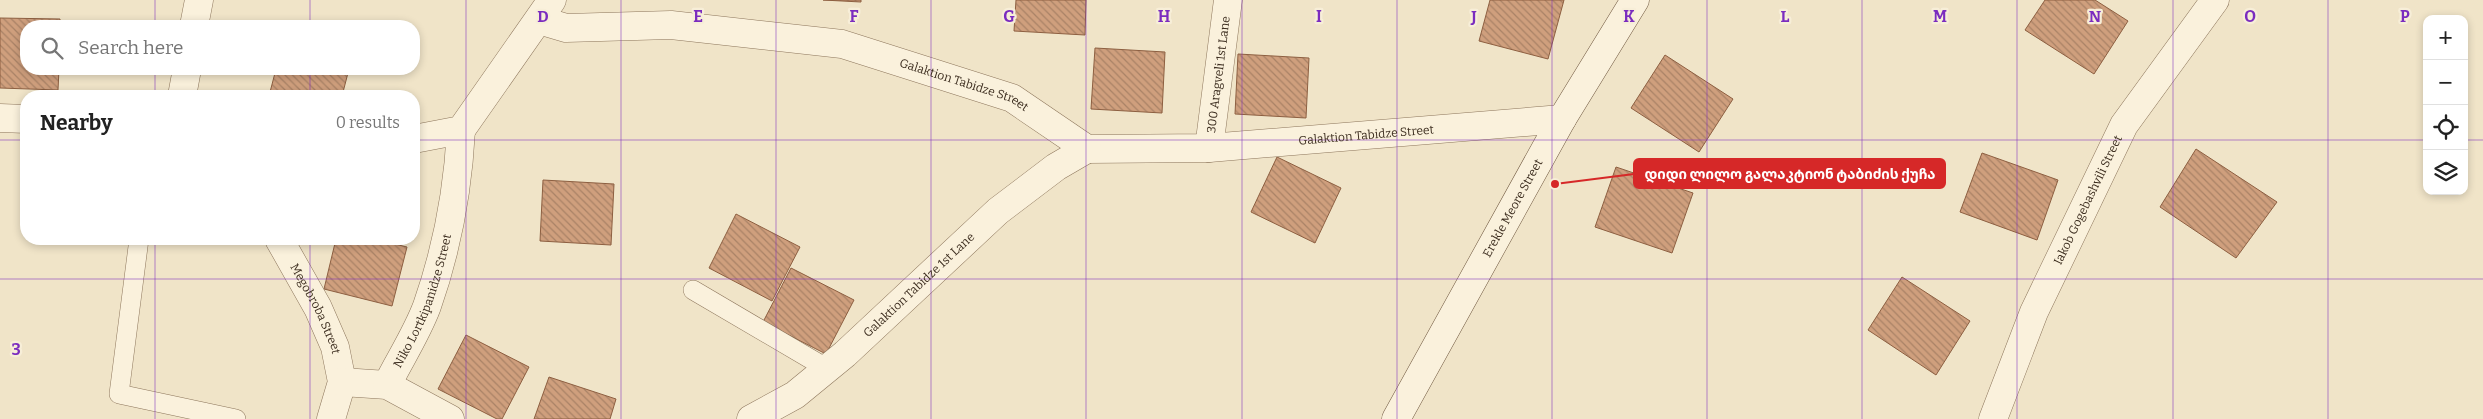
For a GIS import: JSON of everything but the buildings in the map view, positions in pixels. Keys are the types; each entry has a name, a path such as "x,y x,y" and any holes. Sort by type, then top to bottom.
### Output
{"street":[{"path":"195,20 199,0"},
{"name":"300 Aragveli 1st Lane","path":"1209,148 1228,0"},
{"name":"Erekle Meore Street","path":"1396,419 1562,119 1636,0"},
{"name":"Iakob Gogebashvili Street","path":"1993,419 2034,312 2124,125 2216,0"},
{"name":"Galaktion Tabidze Street","path":"461,130 540,7 566,28 671,25 842,44 1012,98 1087,149 1209,148 1562,119"},
{"path":"183,90 186,75"},
{"path":"0,118 20,119"},
{"path":"420,138 461,130"},
{"name":"Niko Lortkipanidze Street","path":"387,385 426,308 446,243 459,174 461,130"},
{"name":"Galaktion Tabidze 1st Lane","path":"751,419 794,395 998,210 1056,167 1087,149"},
{"name":"Megobroba Street","path":"282,245 322,316 335,346 342,382"},
{"path":"331,419 342,382 387,385 450,419"}],"lane":[{"path":"138,245 120,394 236,419"},
{"path":"693,290 826,368"}],"place":[{"name":"დიდი ლილო გალაკტიონ ტაბიძის ქუჩა","path":"1555,184"}]}
